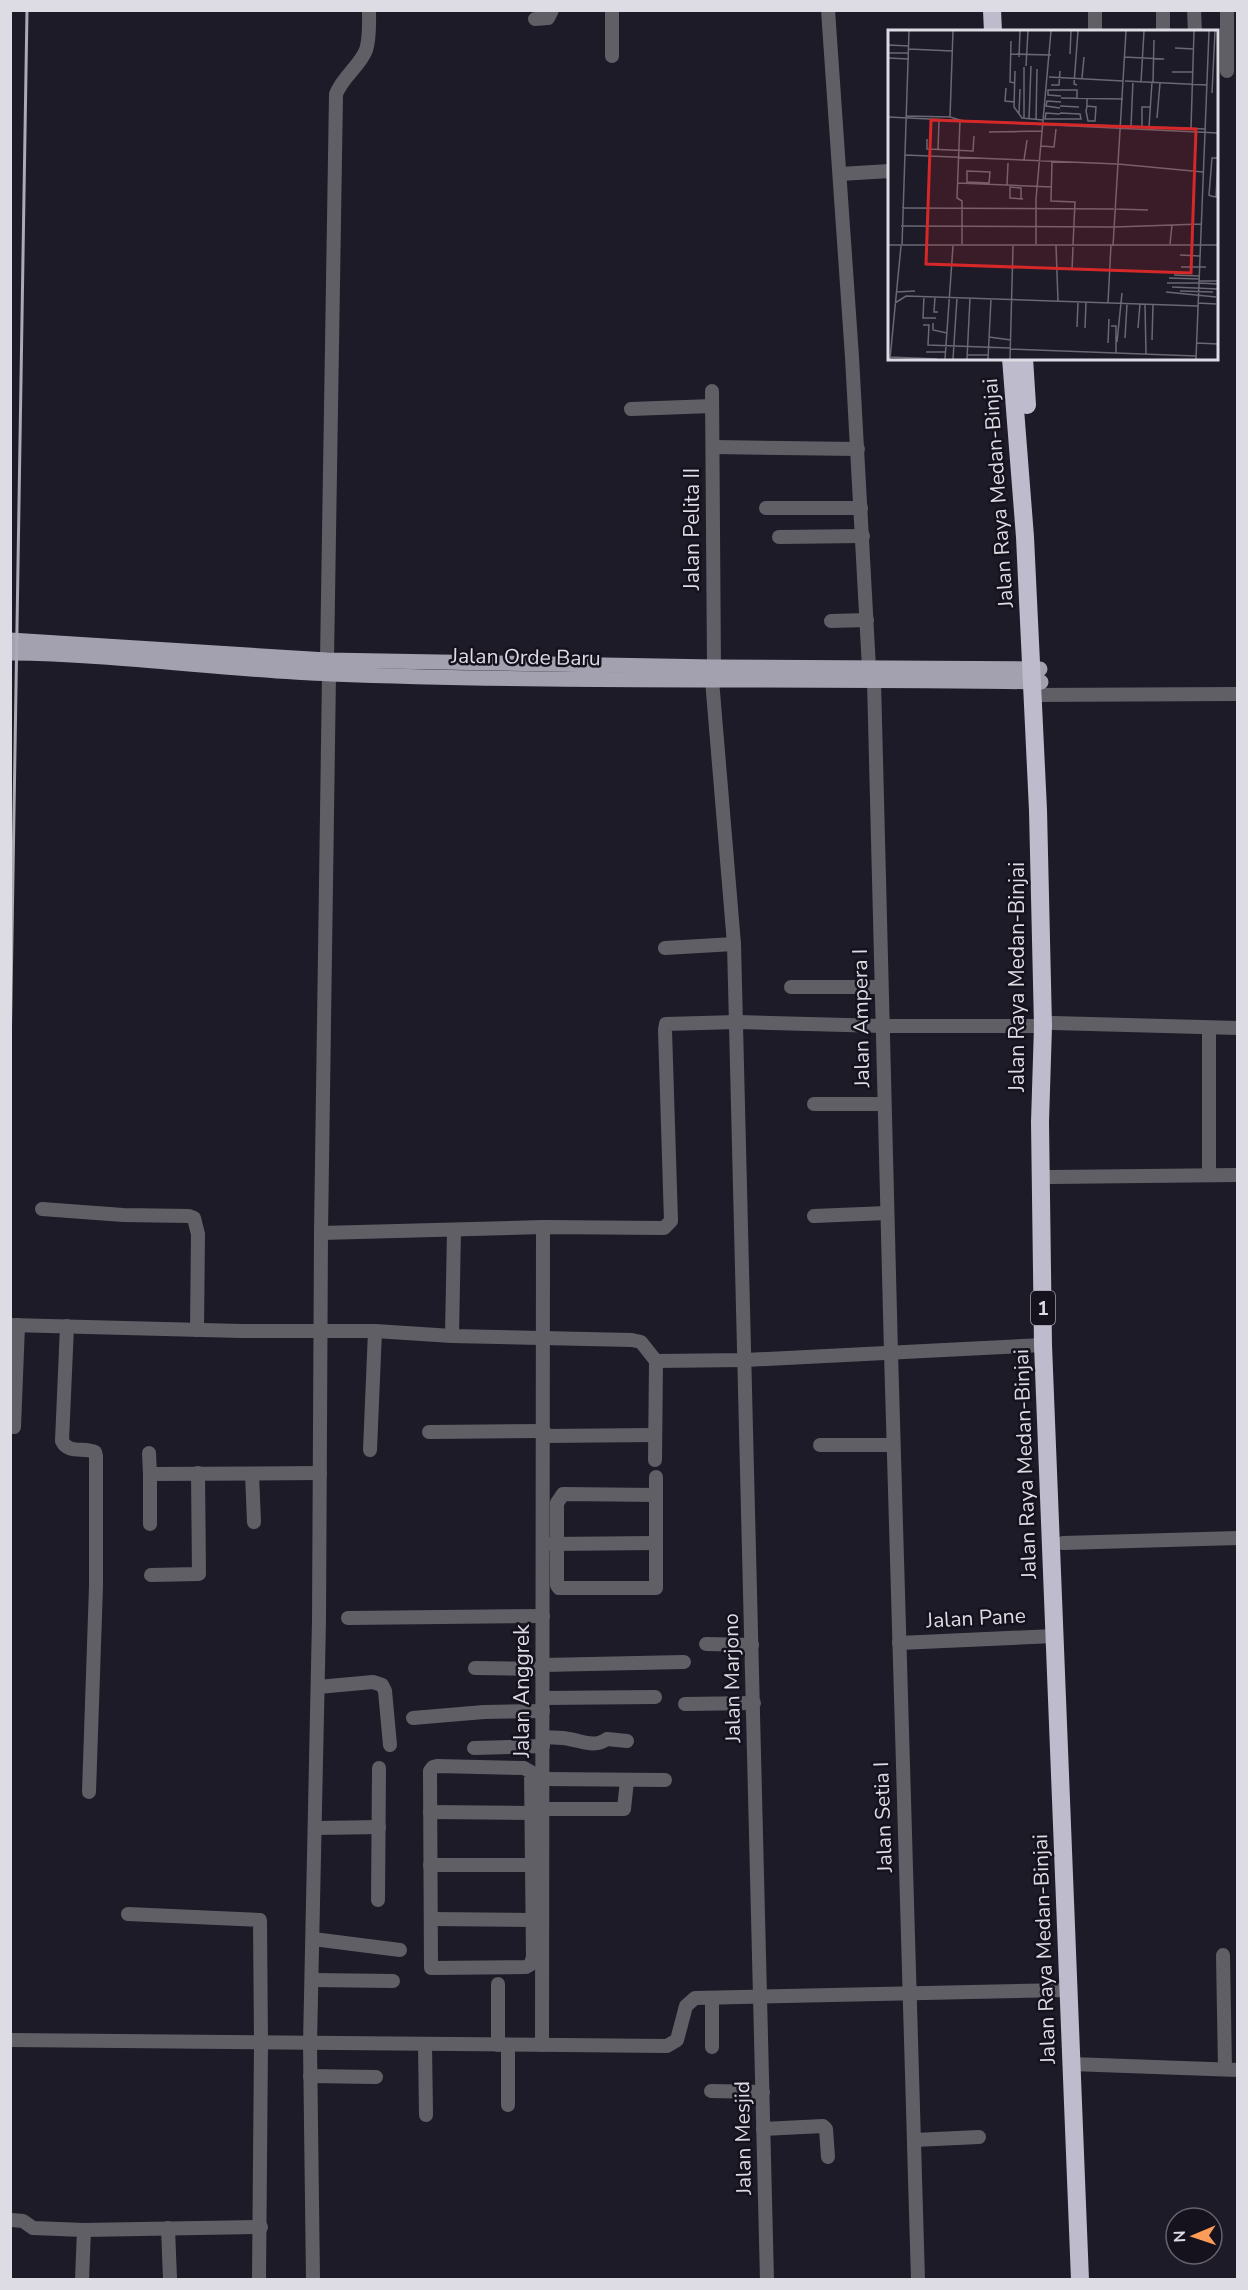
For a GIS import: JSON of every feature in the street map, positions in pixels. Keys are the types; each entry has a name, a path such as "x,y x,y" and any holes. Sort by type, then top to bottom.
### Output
{"highway":[{"path":"992,10 993,30"},
{"path":"1002,10 1004,30"},
{"name":"Jalan Raya Medan-Binjai","path":"1011,360 1036,682"},
{"name":"Jalan Raya Medan-Binjai","path":"1024,360 1032,479 1036,682 1048,1024 1054,1636 1068,1990 1077,2064 1091,2241 1091,2280"},
{"name":"Jalan Raya Medan-Binjai","path":"1048,1024 1040,1122 1043,1345 1054,1478 1063,1543 1077,2064 1080,2280"}],"main road":[{"name":"Jalan Orde Baru","path":"10,640 328,667 713,674 871,674 1036,682"},
{"name":"Jalan Orde Baru","path":"10,653 226,659"}],"street":[{"path":"313,2280 310,2043 318,1687 321,1233 336,94 340,83 366,50 369,10"},
{"path":"535,19 548,18 552,10"},
{"path":"612,10 612,56"},
{"name":"Jalan Ampera I","path":"828,10 871,674 891,1353"},
{"path":"1095,10 1095,30"},
{"path":"1163,10 1163,30"},
{"path":"1194,10 1195,30"},
{"path":"1227,10 1227,71"},
{"path":"840,174 888,171"},
{"name":"Jalan Pelita II","path":"712,390 713,674 735,944 737,1022"},
{"path":"631,409 712,406"},
{"path":"712,447 858,449"},
{"path":"766,508 861,508"},
{"path":"779,537 863,536"},
{"path":"831,621 867,620"},
{"path":"1036,682 1238,694"},
{"path":"665,948 735,944"},
{"path":"791,987 881,987"},
{"path":"321,1233 543,1227 664,1228 669,1226 671,1221 666,1024 737,1022 882,1026 1048,1024 1238,1028"},
{"name":"Jalan Marjono","path":"737,1022 761,1995"},
{"path":"1209,1029 1209,1174"},
{"path":"814,1104 884,1104"},
{"path":"1050,1177 1238,1175"},
{"path":"42,1209 194,1218 198,1234 197,1330"},
{"path":"814,1216 887,1213"},
{"name":"Jalan Anggrek","path":"542,2045 537,1811 543,1779 543,1616 550,1544 544,1433 543,1227"},
{"path":"452,1336 454,1230"},
{"path":"14,1426 14,1325 197,1330 375,1331 452,1336 632,1340 641,1342 656,1361 655,1460"},
{"path":"67,1326 62,1441 63,1445 69,1449 91,1450 96,1456 96,1586 89,1792"},
{"path":"370,1450 375,1331"},
{"path":"656,1361 745,1360 1043,1345"},
{"name":"Jalan Setia I","path":"891,1353 918,2280"},
{"path":"429,1432 655,1435"},
{"path":"820,1445 893,1445"},
{"path":"149,1454 150,1524"},
{"path":"151,1575 199,1574 198,1473"},
{"path":"150,1474 320,1473"},
{"path":"252,1474 254,1522"},
{"path":"656,1478 657,1543 656,1588 559,1588 550,1544 557,1503 563,1494 656,1495"},
{"path":"1063,1543 1238,1538"},
{"path":"550,1544 657,1543"},
{"path":"348,1618 543,1616"},
{"name":"Jalan Pane","path":"899,1643 1054,1636"},
{"path":"706,1644 752,1645"},
{"path":"475,1668 684,1662"},
{"path":"318,1687 373,1682 382,1685 386,1691 390,1745"},
{"path":"413,1718 655,1697"},
{"path":"685,1704 754,1703"},
{"path":"474,1748 570,1739 580,1743 601,1743 607,1739 627,1741"},
{"path":"430,1865 537,1865 532,1920 533,1956 531,1964 526,1967 434,1969 431,1967 430,1865 430,1771 437,1766 529,1769 537,1811"},
{"path":"378,1900 379,1768"},
{"path":"543,1779 665,1780"},
{"path":"430,1812 624,1809 627,1780"},
{"path":"316,1828 379,1827"},
{"path":"128,1914 260,1920 261,2227 259,2280"},
{"path":"431,1919 532,1920"},
{"path":"313,1939 400,1950"},
{"path":"1077,2064 1231,2070 1223,1955"},
{"path":"312,1980 393,1981"},
{"path":"498,1984 508,2105"},
{"path":"10,2040 667,2046 677,2040 686,2006 695,1998 1068,1990"},
{"name":"Jalan Mesjid","path":"761,1995 767,2280"},
{"path":"712,1999 712,2047"},
{"path":"425,2044 426,2115"},
{"path":"310,2076 376,2077"},
{"path":"711,2091 763,2092"},
{"path":"763,2129 824,2126 828,2157"},
{"path":"914,2140 979,2138"},
{"path":"12,2220 23,2221 33,2228 84,2230 261,2227"},
{"path":"168,2228 170,2279"},
{"path":"82,2280 84,2230"}],"railway":[{"path":"10,1058 27,10"}]}
